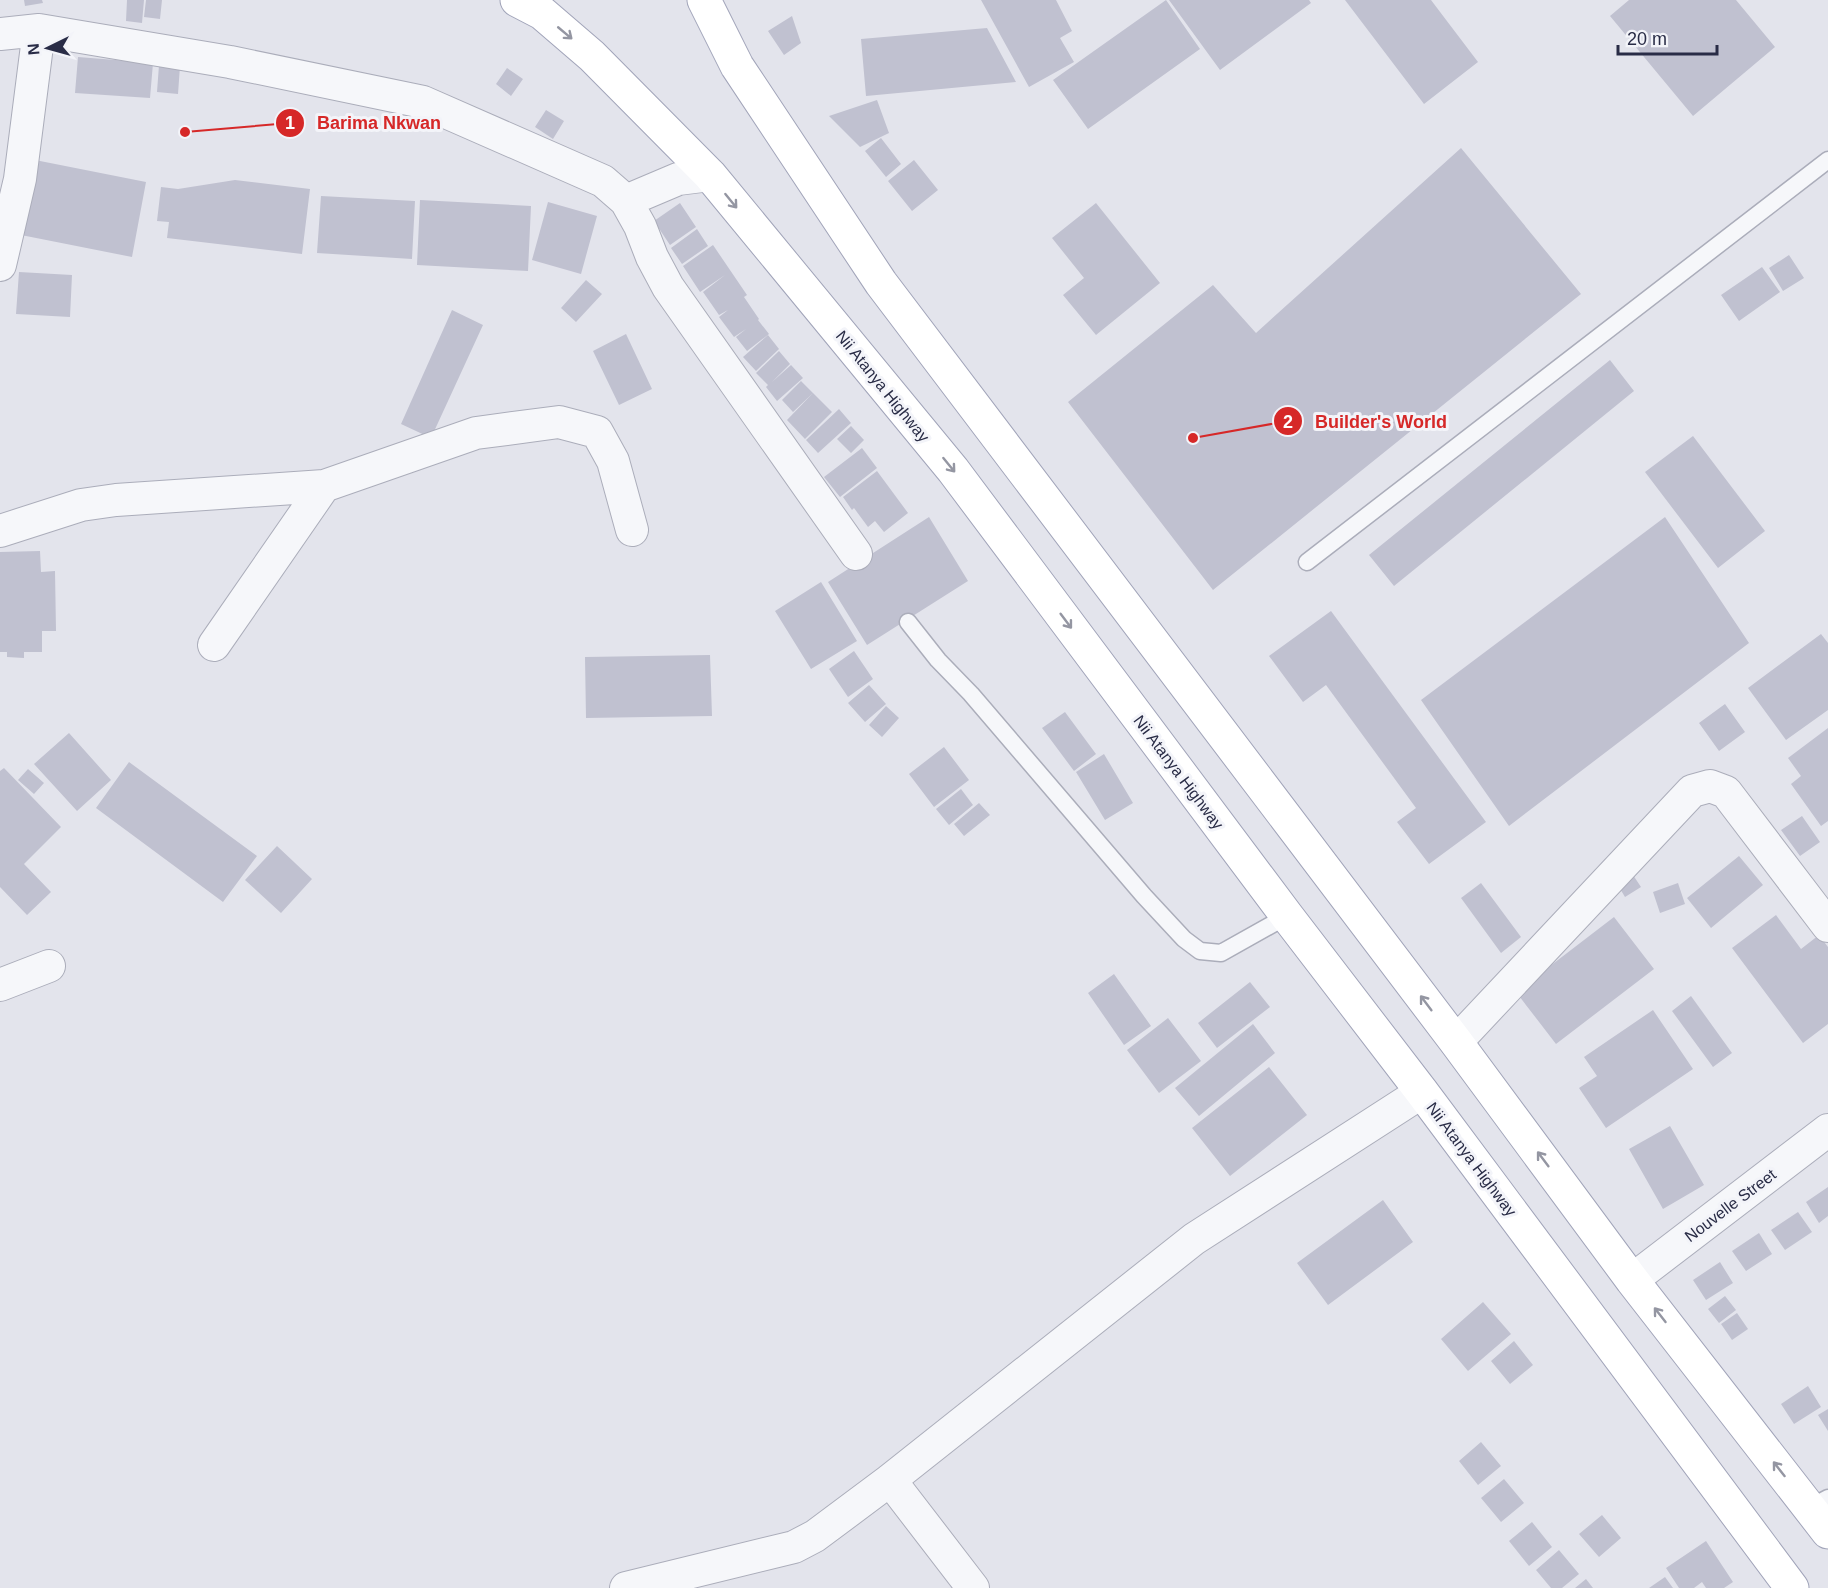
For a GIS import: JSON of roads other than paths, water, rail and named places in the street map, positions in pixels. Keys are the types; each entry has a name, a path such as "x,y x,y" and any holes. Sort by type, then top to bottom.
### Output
{"main road":[{"name":"Nii Atanya Highway","path":"517,0 542,13 592,56 710,175 953,470 1792,1588"},
{"path":"704,0 736,66 881,283 1456,1042 1632,1280 1822,1513"}],"street":[{"path":"0,265 20,179 39,30"},
{"path":"0,34 39,30 230,62 423,102 603,181 626,201 668,288 856,554"},
{"path":"626,201 678,179 710,175"},
{"path":"0,531 81,505 116,500 324,486 476,434 559,422 597,432 613,461 632,530"},
{"path":"214,645 324,486"},
{"path":"1456,1042 1692,791 1710,786 1726,792 1828,925"},
{"path":"0,985 50,966"},
{"path":"626,1588 794,1547 815,1536 890,1480 1194,1239 1422,1092"},
{"name":"Nouvelle Street","path":"1632,1280 1828,1130"},
{"path":"890,1480 973,1588"}],"lane":[{"path":"1307,562 1828,160"},
{"path":"908,622 938,660 971,694 1144,896 1184,939 1200,951 1221,953 1287,916"}],"place":[{"name":"Barima Nkwan","path":"185,132"},
{"name":"Builder's World","path":"1193,438"}]}
